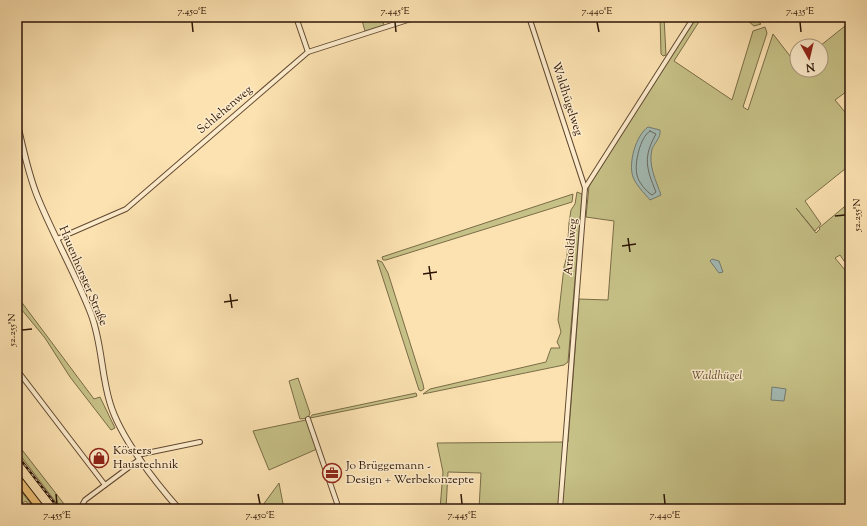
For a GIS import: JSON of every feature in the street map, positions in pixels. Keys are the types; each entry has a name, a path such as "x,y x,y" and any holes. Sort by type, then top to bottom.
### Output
{"main road":[{"path":"17,478 41,509"}],"street":[{"path":"296,17 308,52"},
{"name":"Schlehenweg","path":"57,239 126,209 308,52 417,17"},
{"name":"Waldhügelweg","path":"529,17 585,188"},
{"name":"Arnoldweg","path":"560,509 585,188 694,17"},
{"name":"Hauenhorster Straße","path":"17,122 30,174 38,198 91,314 98,336 110,404 118,424 138,457 179,509"},
{"path":"17,370 105,485"},
{"path":"308,419 339,509"},
{"path":"80,509 83,502 138,457 200,442"}],"green space":[{"path":"361,17 381,17 384,25 365,31"},
{"path":"660,17 664,17 666,55 663,56 661,54"},
{"name":"Waldhügel","path":"696,17 702,17 674,61 732,100 753,31 765,27 767,33 743,107 748,110 773,34 789,55 789,78 829,78 829,39 850,22 850,89 835,100 850,118 850,165 805,201 821,224 815,231 796,208 816,233 820,229 819,228 850,202 850,256 844,261 840,255 835,258 850,276 850,509 479,509 481,473 448,472 446,509 440,509 443,472 437,443 568,442 579,299 608,300 614,221 586,217 589,186"},
{"path":"743,17 752,17 761,24 754,26"},
{"path":"577,192 582,194 582,197 568,362 564,365 423,394 430,389 546,362 551,348 560,348 557,342 561,332 558,320 564,267 567,256 569,223 571,210 575,204"},
{"path":"573,194 572,202 383,260 382,257"},
{"path":"377,260 382,262 388,273 423,384 424,389 421,391 419,390"},
{"path":"17,296 94,399 100,397 115,428 111,430 70,377 45,338 17,304"},
{"path":"298,378 310,413 308,418 300,419 289,381"},
{"path":"416,393 417,396 414,397 310,418 312,415"},
{"path":"306,420 308,421 317,449 269,470 253,431"},
{"path":"17,444 68,509 61,509 17,451"},
{"path":"279,483 284,509 260,509"},
{"path":"17,486 35,509 31,509 26,501 19,505 20,509 17,509"}],"water":[{"path":"648,127 660,130 659,138 652,149 651,161 653,173 661,195 650,200 636,183 632,171 632,157 634,150 640,136"},
{"path":"712,259 719,261 723,272 719,273 710,261"},
{"path":"772,387 786,389 784,401 771,400"}],"railway":[{"path":"17,455 59,509"}],"place":[{"name":"Kösters Haustechnik","path":"99,458"},
{"name":"Jo Brüggemann - Design + Werbekonzepte","path":"332,473"}]}
